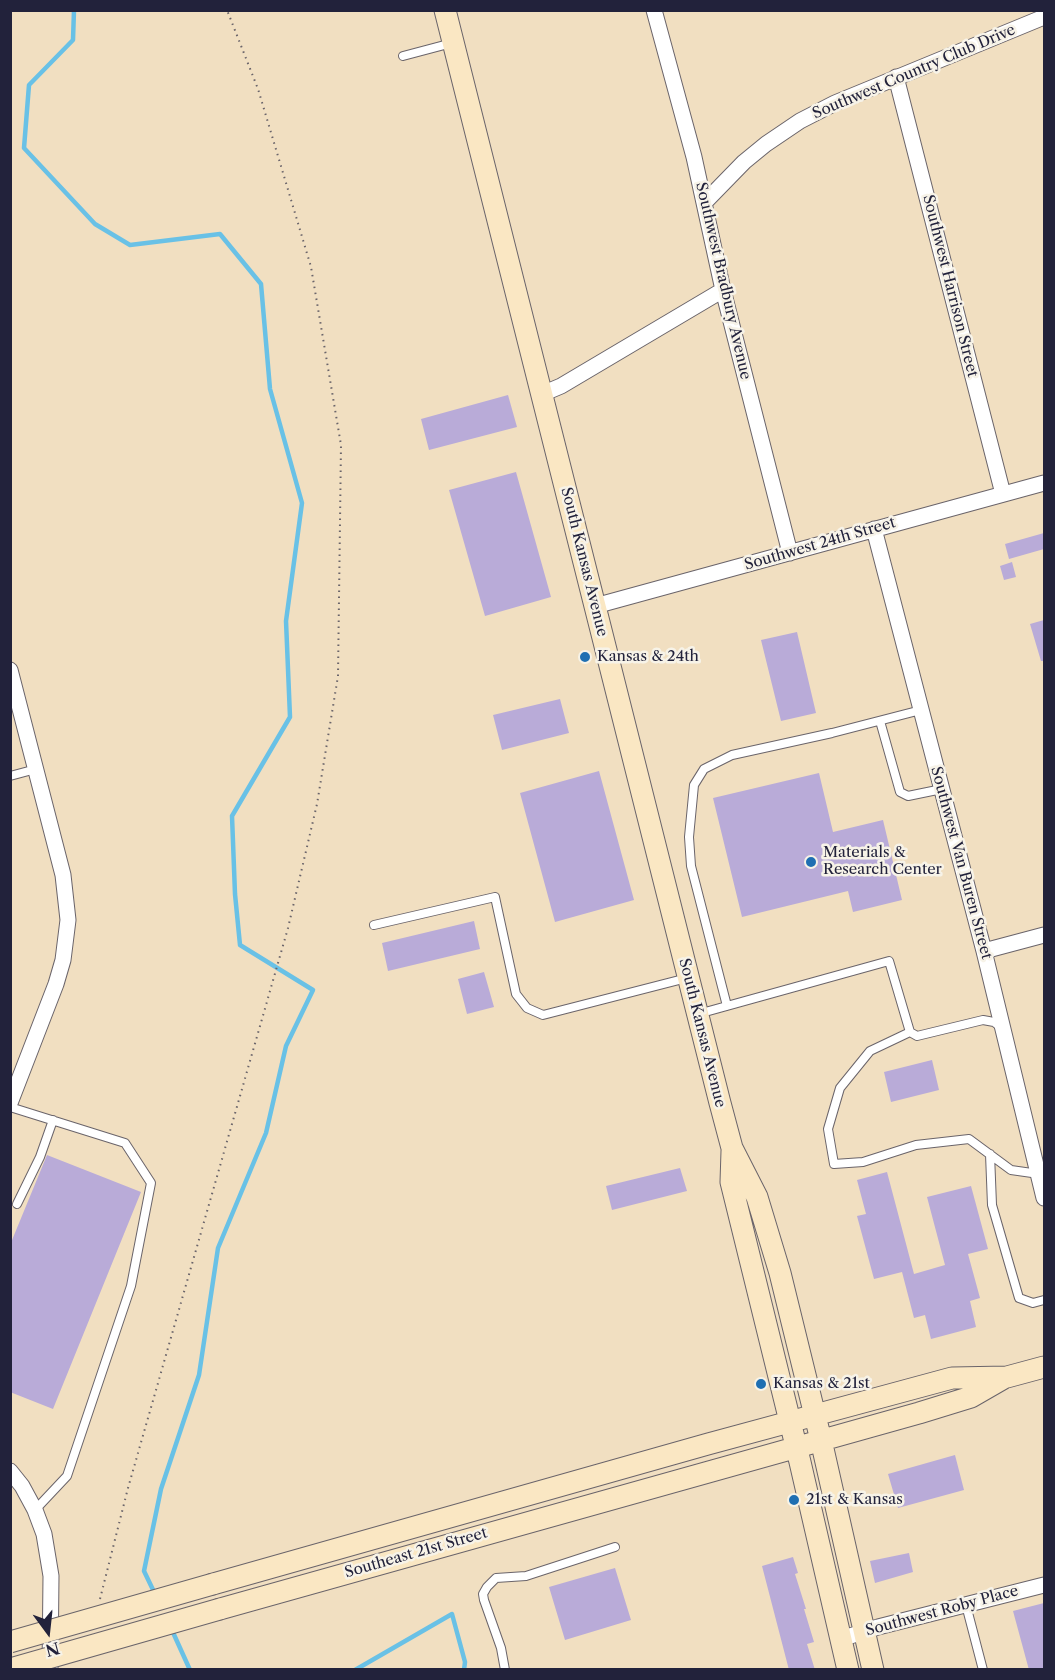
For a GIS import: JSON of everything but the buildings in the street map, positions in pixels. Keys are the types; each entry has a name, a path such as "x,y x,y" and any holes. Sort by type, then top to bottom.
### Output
{"main road":[{"name":"South Kansas Avenue","path":"445,10 732,1148 757,1197 780,1273 822,1440 873,1670"},
{"name":"South Kansas Avenue","path":"732,1148 731,1182 848,1670"},
{"path":"1007,1377 1044,1367"},
{"name":"Southeast 21st Street","path":"10,1641 484,1506 952,1378 1007,1377"},
{"name":"Southeast 21st Street","path":"10,1669 971,1397 1007,1377"}],"street":[{"name":"Southwest Bradbury Avenue","path":"654,10 691,146 723,290 790,553"},
{"name":"Southwest Country Club Drive","path":"705,202 744,162 800,121 834,103 1044,17"},
{"name":"Southwest Harrison Street","path":"896,77 1003,494"},
{"path":"542,394 561,386 723,290"},
{"name":"Southwest 24th Street","path":"595,606 1044,483"},
{"name":"Southwest Van Buren Street","path":"874,529 984,951 1044,1198"},
{"path":"10,670 13,690 63,875 68,921 63,960 56,984 10,1103"},
{"path":"984,951 1044,935"},
{"path":"10,1471 22,1486 35,1510 44,1534 50,1564 50,1670"},
{"name":"Southwest Roby Place","path":"840,1638 1044,1585"}],"lane":[{"path":"403,56 453,43"},
{"path":"727,1005 691,866 689,837 694,785 704,769 732,755 921,710"},
{"path":"880,721 900,792 908,796 942,789"},
{"path":"10,776 36,769"},
{"path":"374,925 495,897 516,994 527,1008 543,1015 688,978"},
{"path":"698,1014 890,961 910,1032 917,1036 983,1020 994,1022 1003,1029"},
{"path":"910,1032 870,1051 840,1088 828,1129 834,1164 863,1162 916,1145 969,1139 1011,1170 1039,1174"},
{"path":"10,1107 125,1143 151,1183 131,1286 67,1476 35,1510"},
{"path":"17,1204 40,1157 53,1120"},
{"path":"990,1154 993,1205 1019,1298 1033,1303 1044,1300"},
{"path":"505,1670 501,1648 483,1594 487,1587 496,1578 526,1576 615,1547"},
{"path":"966,1605 983,1670"}],"path":[{"path":"99,1603 128,1488 279,958 317,804 338,676 341,445 311,267 258,89 226,10"}],"waterway":[{"path":"74,10 73,40 29,85 24,148 95,224 130,245 220,234 261,284 270,389 302,503 286,621 290,717 232,816 235,894 240,945 313,990 286,1046 266,1133 218,1248 199,1375 161,1489 144,1571 155,1594"},
{"path":"355,1670 452,1614 465,1662 464,1670"},
{"path":"171,1628 190,1670"}],"place":[{"name":"Kansas & 24th","path":"585,657"},
{"name":"Materials & Research Center","path":"811,862"},
{"name":"Kansas & 21st","path":"761,1384"},
{"name":"21st & Kansas","path":"794,1500"}]}
